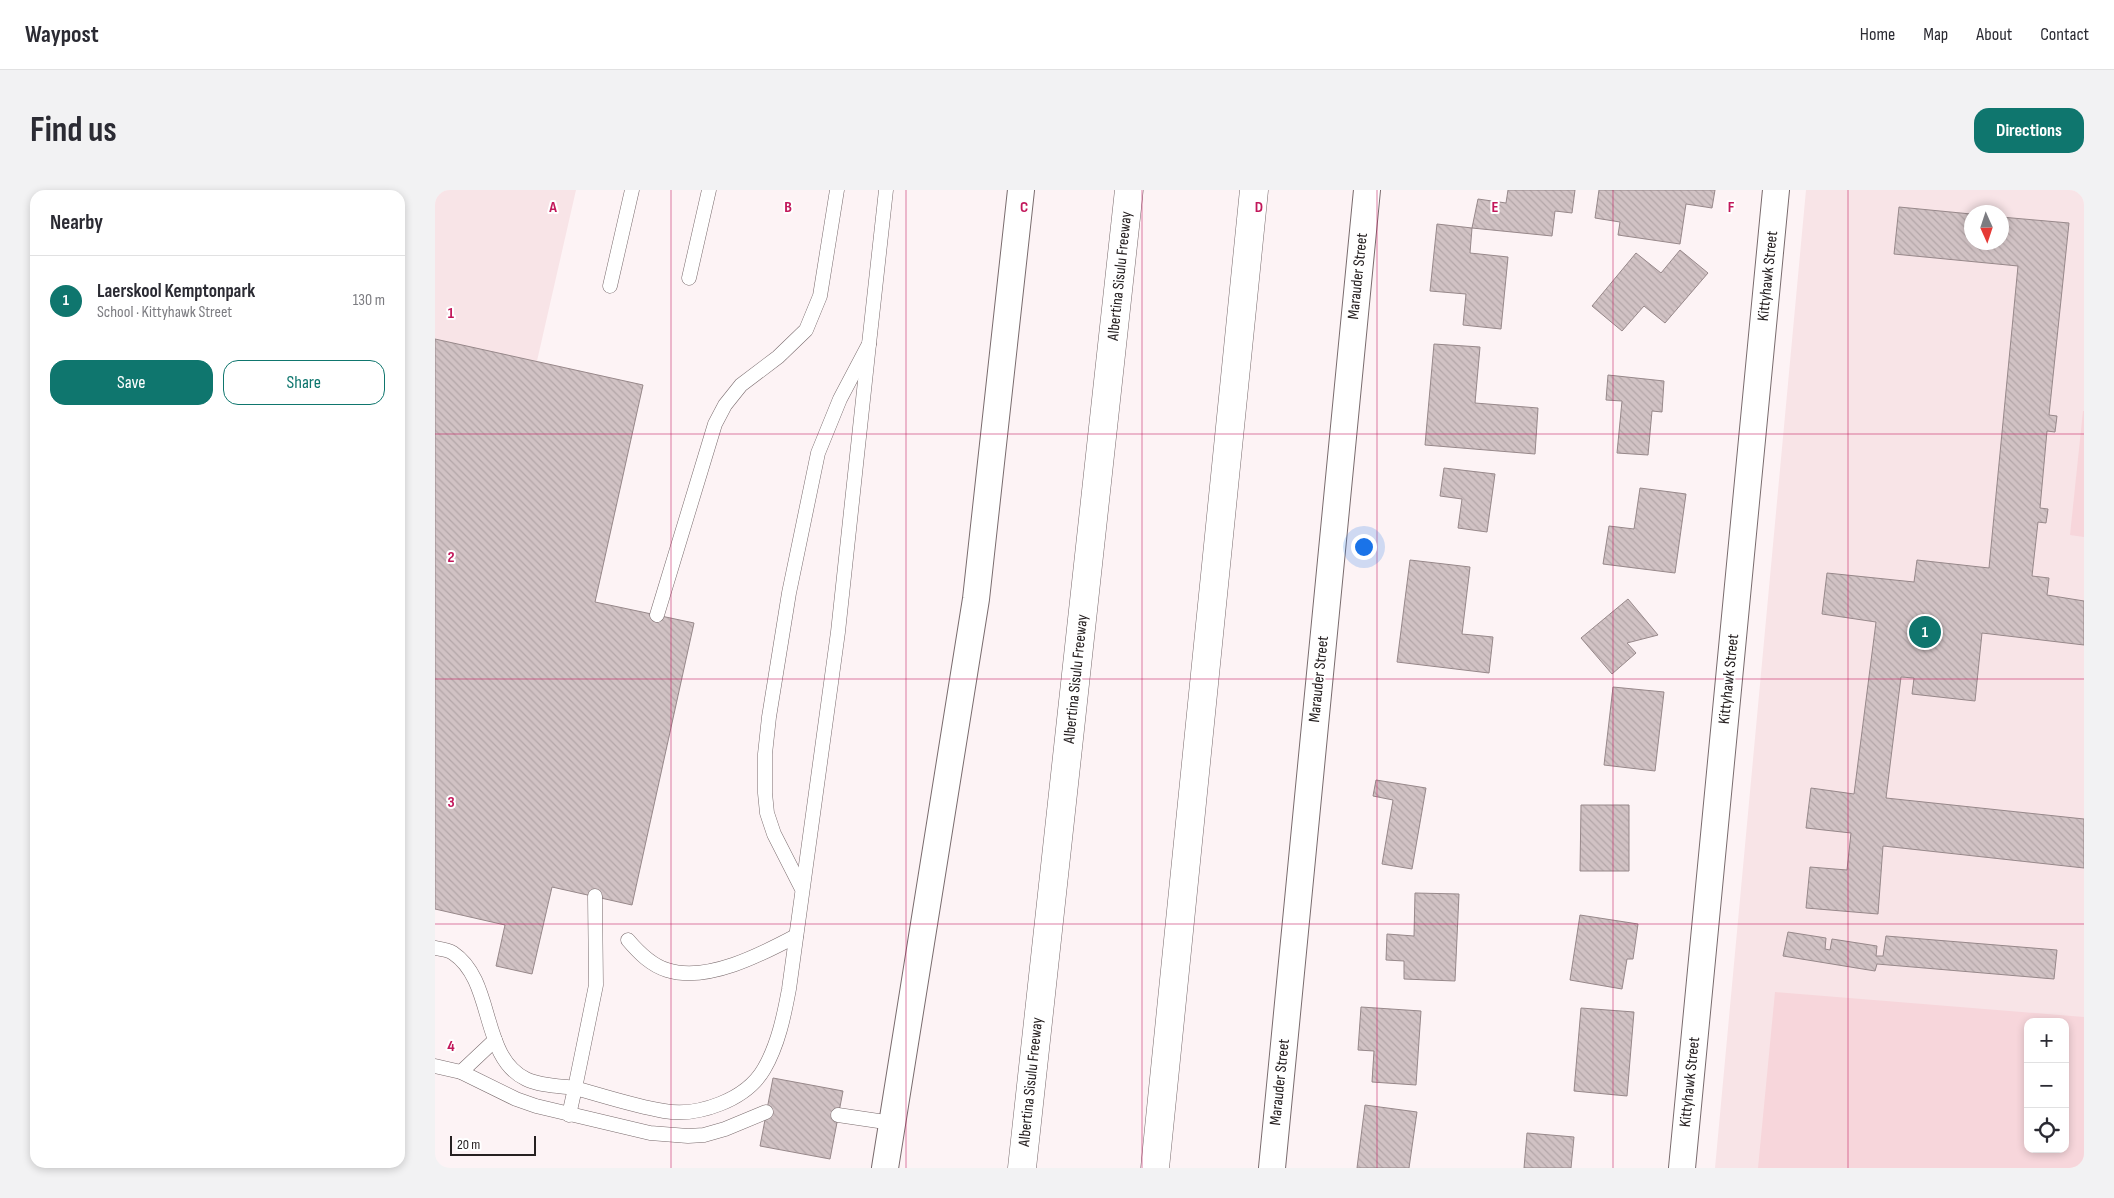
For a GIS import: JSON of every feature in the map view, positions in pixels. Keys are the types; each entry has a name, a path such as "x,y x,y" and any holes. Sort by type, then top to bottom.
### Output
{"highway":[{"name":"Albertina Sisulu Freeway","path":"1022,1164 1129,190"},
{"path":"1155,1168 1254,190"}],"street":[{"path":"885,1168 975,599 1021,190"},
{"name":"Marauder Street","path":"1272,1168 1367,190"},
{"name":"Kittyhawk Street","path":"1681,1168 1776,190"}],"lane":[{"path":"610,286 632,190"},
{"path":"689,278 709,190"},
{"path":"657,615 715,424 725,405 741,385 777,357 806,330 820,296 837,190"},
{"path":"435,948 452,952 467,965 475,981 495,1040 507,1064 525,1079 542,1084 575,1088 665,1111 688,1112 713,1107 750,1086 764,1069 783,1021 839,632 886,190"},
{"path":"801,887 767,813 765,754 769,717 789,593 818,453 841,398 869,344"},
{"path":"569,1115 596,985 595,896"},
{"path":"628,940 652,963 669,971 690,973 716,970 769,950 796,936"},
{"path":"461,1072 495,1040"},
{"path":"435,1066 461,1072 516,1099 569,1115 650,1133 688,1136 704,1135 725,1129 766,1112"},
{"path":"838,1115 892,1123"}],"shaded area":[{"path":"435,190 576,190 537,361 643,385 595,602 616,607 435,859"},
{"path":"1806,190 2084,190 2084,1168 1715,1168"},
{"path":"2084,411 2084,537 2070,535"},
{"path":"1775,992 2084,1017 2084,1168 1758,1168"}],"building":[{"path":"1508,190 1575,190 1572,213 1555,211 1552,236 1472,228 1478,199 1506,203"},
{"path":"1599,190 1715,190 1712,208 1686,204 1680,244 1618,235 1620,222 1595,218"},
{"path":"1899,207 1964,213 1964,250 2009,250 2009,218 2069,223 2049,415 2057,416 2055,432 2047,431 2040,508 2048,509 2046,523 2038,522 2032,576 2049,578 2047,595 2084,601 2084,645 1982,633 1975,701 1912,694 1914,678 1901,677 1886,798 2084,819 2084,868 1883,846 1878,914 1806,908 1810,867 1847,870 1851,833 1806,828 1811,788 1854,794 1876,622 1822,614 1827,573 1914,582 1917,560 1989,568 2018,266 1894,254"},
{"path":"1437,224 1472,228 1470,253 1508,257 1501,329 1463,325 1466,294 1430,291"},
{"path":"1680,250 1708,273 1665,323 1644,306 1622,331 1592,306 1636,253 1661,273"},
{"path":"435,339 643,385 595,602 694,623 632,905 552,887 532,974 496,966 505,925 435,909"},
{"path":"1434,344 1480,347 1475,403 1538,408 1535,454 1425,445"},
{"path":"1608,375 1664,381 1662,412 1652,411 1648,455 1617,453 1622,401 1606,400"},
{"path":"1444,468 1495,474 1487,532 1458,528 1462,499 1440,496"},
{"path":"1640,488 1686,494 1675,573 1603,564 1609,526 1634,529"},
{"path":"1410,560 1470,567 1462,634 1493,637 1489,673 1397,662"},
{"path":"1628,599 1658,635 1627,643 1636,653 1612,674 1581,638"},
{"path":"1613,687 1664,692 1655,771 1604,765"},
{"path":"1376,780 1426,788 1412,869 1382,864 1393,800 1373,796"},
{"path":"1581,805 1629,805 1629,871 1580,871"},
{"path":"1415,893 1459,894 1455,981 1404,979 1404,961 1386,960 1387,934 1414,936"},
{"path":"1580,915 1638,924 1633,959 1627,959 1622,989 1570,980"},
{"path":"1788,932 1826,938 1825,949 1830,950 1832,939 1877,946 1876,956 1883,956 1886,936 2057,950 2054,979 1877,964 1875,971 1783,956"},
{"path":"1361,1007 1421,1011 1416,1085 1372,1082 1374,1051 1358,1050"},
{"path":"1581,1008 1634,1012 1627,1096 1574,1091"},
{"path":"773,1078 843,1091 830,1159 760,1146"},
{"path":"1365,1105 1417,1112 1409,1168 1357,1168"},
{"path":"1527,1133 1574,1137 1571,1168 1524,1168"}],"place":[{"name":"Laerskool Kemptonpark","path":"1925,632"}]}
